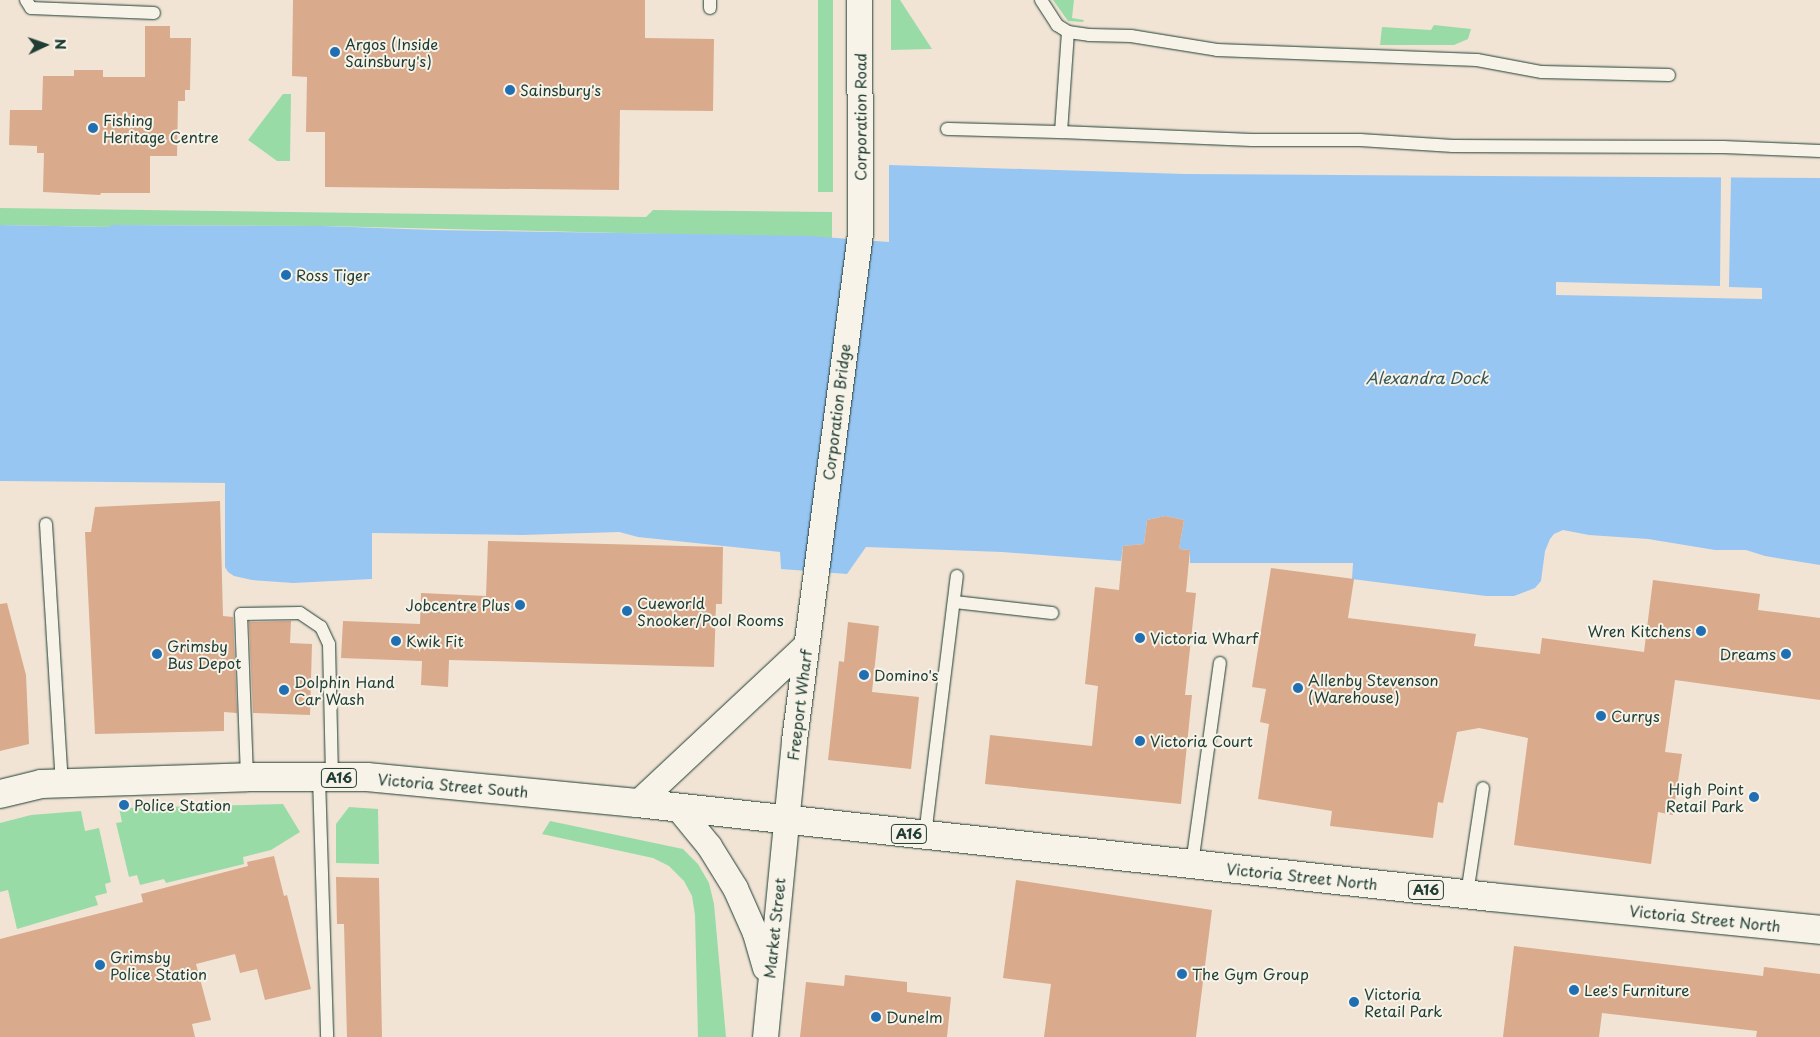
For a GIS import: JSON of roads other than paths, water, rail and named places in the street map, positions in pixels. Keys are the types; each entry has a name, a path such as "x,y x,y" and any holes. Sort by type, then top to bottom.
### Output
{"highway":[{"name":"Victoria Street South","path":"0,794 41,784 247,777 366,777 637,803 785,820"},
{"name":"Victoria Street North","path":"785,820 1820,930"}],"street":[{"name":"Corporation Road","path":"859,0 860,234"},
{"name":"Corporation Bridge","path":"813,590 860,234"},
{"name":"Freeport Wharf","path":"785,820 813,590"},
{"path":"637,803 806,645"},
{"path":"678,808 709,846 735,888 755,933 769,980"},
{"name":"Market Street","path":"765,1037 785,820"}],"lane":[{"path":"26,0 31,8 154,12"},
{"path":"1041,0 1056,25 1068,32 1131,36 1216,50 1476,60 1542,72 1669,75"},
{"path":"1061,132 1068,32"},
{"path":"946,128 1252,140 1360,140 1453,146 1723,147 1820,151"},
{"path":"46,524 62,784"},
{"path":"925,835 957,576"},
{"path":"954,602 1052,613"},
{"path":"247,777 241,614 300,613 322,627 329,644 325,778 326,1037"},
{"path":"1192,864 1220,663"},
{"path":"1468,894 1483,788"}],"water":[{"name":"Alexandra Dock","path":"889,165 1185,174 1820,178 1820,565 1765,556 1746,550 1715,550 1648,539 1589,535 1563,530 1554,534 1550,539 1545,551 1541,581 1535,588 1514,596 1486,596 1352,579 1353,563 1190,563 1190,550 1179,549 1184,520 1165,516 1147,520 1144,544 1123,546 1121,561 1002,552 866,547 847,574 781,569 780,552 638,537 619,532 522,535 372,533 372,579 293,583 252,580 234,576 228,572 225,567 225,483 0,481 0,225 110,227 111,225 323,226 434,230 810,236 889,242"}],"place":[{"name":"Argos (Inside Sainsbury's)","path":"335,52"},
{"name":"Sainsbury's","path":"510,90"},
{"name":"Fishing Heritage Centre","path":"93,128"},
{"name":"Ross Tiger","path":"286,275"},
{"name":"Jobcentre Plus","path":"520,605"},
{"name":"Cueworld Snooker/Pool Rooms","path":"627,611"},
{"name":"Wren Kitchens","path":"1701,631"},
{"name":"Victoria Wharf","path":"1140,638"},
{"name":"Kwik Fit","path":"396,641"},
{"name":"Grimsby Bus Depot","path":"157,654"},
{"name":"Dreams","path":"1786,654"},
{"name":"Domino's","path":"864,675"},
{"name":"Allenby Stevenson (Warehouse)","path":"1298,688"},
{"name":"Dolphin Hand Car Wash","path":"284,690"},
{"name":"Currys","path":"1601,716"},
{"name":"Victoria Court","path":"1140,741"},
{"name":"High Point Retail Park","path":"1754,797"},
{"name":"Police Station","path":"124,805"},
{"name":"Grimsby Police Station","path":"100,965"},
{"name":"The Gym Group","path":"1182,974"},
{"name":"Lee's Furniture","path":"1574,990"},
{"name":"Victoria Retail Park","path":"1354,1002"},
{"name":"Dunelm","path":"876,1017"}]}
